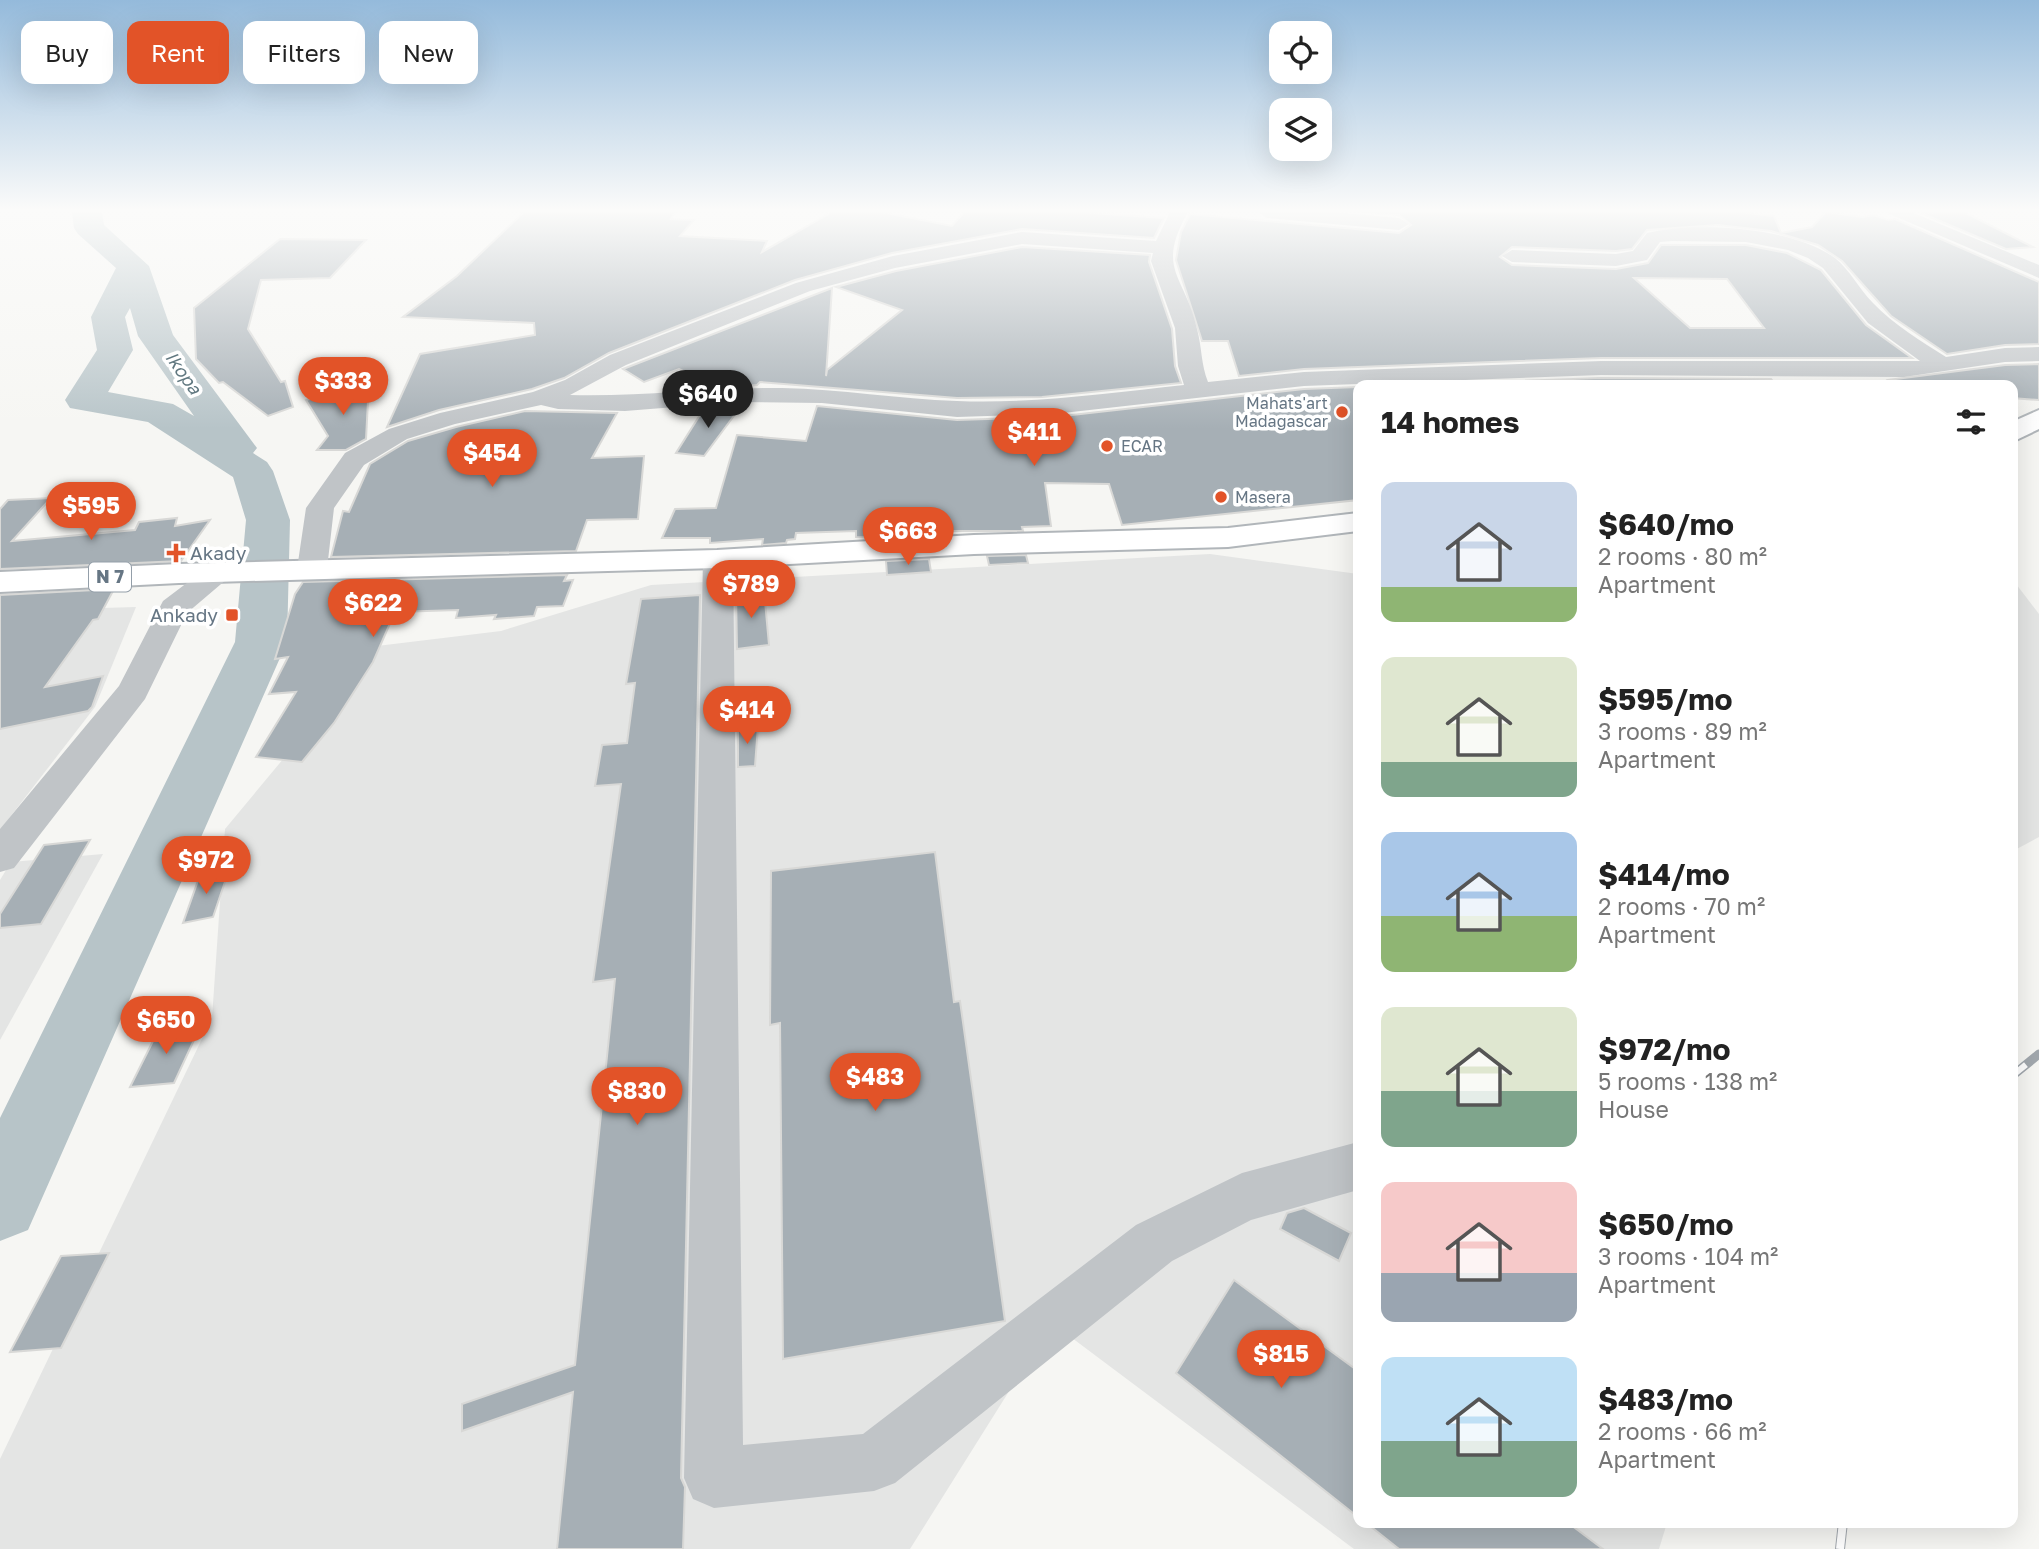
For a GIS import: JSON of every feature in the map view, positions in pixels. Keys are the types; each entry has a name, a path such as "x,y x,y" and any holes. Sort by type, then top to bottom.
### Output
{"main road":[{"path":"2018,430 2039,418"},
{"name":"N 7","path":"0,582 312,569 372,570 718,559 1011,542 1126,542 1316,530 1353,523"}],"street":[{"path":"312,569 320,508 354,459 381,441 449,418 541,398 618,360 812,284"},
{"path":"1170,284 1186,328 1190,366 1198,390"},
{"path":"1845,284 1867,311 1945,366"},
{"path":"541,398 558,402 625,404 738,395 822,396 957,409 1054,407 1304,379 1640,368 1904,370 2005,355 2039,354"},
{"path":"718,559 714,1478 874,1462 1154,1243 1242,1198 1353,1167"},
{"path":"0,857 134,691 174,608 219,573"}],"shaded area":[{"path":"1210,554 1353,573 1353,1528 1665,1528 1659,1549 1354,1549 1052,1323 910,1549 0,1549 0,1459 212,1018 225,829 377,646 501,631 651,585"},
{"path":"2018,587 2039,614 2039,837 2018,848"},
{"path":"136,607 95,707 0,830 0,611"},
{"path":"103,854 0,1040 0,880 11,862"}],"building":[{"path":"224,284 260,284 248,329 281,382 285,381 293,407 268,416 223,382 219,383 196,359 194,308"},
{"path":"446,284 784,284 609,353 564,378 532,389 439,410 387,427 420,354 535,335 534,323 403,317"},
{"path":"846,284 1157,284 1172,329 1175,366 1181,383 1042,397 957,398 760,382 757,385 719,387 679,369 644,382 623,369 832,288 826,376 827,370 902,310 836,287"},
{"path":"1184,284 1641,284 1690,328 1764,328 1731,284 1833,284 1866,325 1912,358 1601,358 1304,369 1239,376 1228,341 1202,341"},
{"path":"1863,284 2039,284 2039,344 2005,345 1947,354 1891,316"},
{"path":"2039,364 2039,400 2018,398 2018,380 1888,380 2005,365"},
{"path":"1601,378 1772,380 1544,380"},
{"path":"369,382 366,439 346,450 317,450 328,436 306,400"},
{"path":"1353,387 1353,501 1122,525 1109,484 1045,483 1051,526 1022,527 1023,531 926,531 926,535 885,538 856,537 856,531 796,533 795,539 787,540 786,543 762,545 763,539 710,543 710,538 662,538 675,509 716,508 737,435 806,441 817,406 957,420 1054,417 1304,389"},
{"path":"742,405 704,456 676,453 705,407"},
{"path":"525,411 617,413 592,458 644,456 638,519 587,520 576,551 331,557 343,511 349,512 370,464 408,441"},
{"path":"51,498 12,541 135,530 139,522 177,518 175,526 210,520 181,561 0,569 0,509 8,500"},
{"path":"1026,555 1028,563 989,565 987,556"},
{"path":"929,559 931,572 887,575 886,561"},
{"path":"783,567 781,578 754,579 757,568"},
{"path":"567,575 564,581 573,580 563,606 537,607 534,616 456,618 458,610 395,612 373,662 334,723 302,762 256,757 296,692 269,694 288,657 275,659 295,594 303,582"},
{"path":"114,589 98,619 93,620 45,687 103,676 92,707 88,711 0,729 0,595"},
{"path":"764,590 769,645 737,649 736,592"},
{"path":"700,595 681,1478 685,1487 683,1549 557,1549 573,1392 462,1431 462,1404 575,1365 615,979 593,982 621,784 595,786 602,745 627,743 635,683 626,684 641,599"},
{"path":"758,726 755,766 738,767 738,728"},
{"path":"90,840 41,924 0,928 0,914 44,845"},
{"path":"935,852 954,1002 960,1001 1005,1321 783,1359 780,1023 770,1025 771,871"},
{"path":"229,870 213,917 183,923 200,875"},
{"path":"201,1025 174,1083 130,1087 159,1029"},
{"path":"1304,1208 1351,1233 1339,1261 1280,1229 1287,1213"},
{"path":"109,1253 61,1348 10,1352 61,1256"},
{"path":"1234,1280 1353,1367 1353,1513 1176,1373"},
{"path":"1373,1528 1575,1528 1603,1549 1399,1549"}],"waterway":[{"path":"0,1202 261,642 268,520 252,471 159,412 84,400 115,350 108,317 124,284"},
{"name":"Ikopa","path":"139,284 156,336 236,448"}],"railway":[{"path":"2018,1071 2039,1054"},
{"path":"1840,1549 1842,1528"}],"place":[{"name":"Mahats'art Madagascar","path":"1342,412"},
{"name":"ECAR","path":"1107,446"},
{"name":"Masera","path":"1221,497"},
{"name":"Akady","path":"176,553"},
{"name":"Ankady","path":"232,615"}]}
